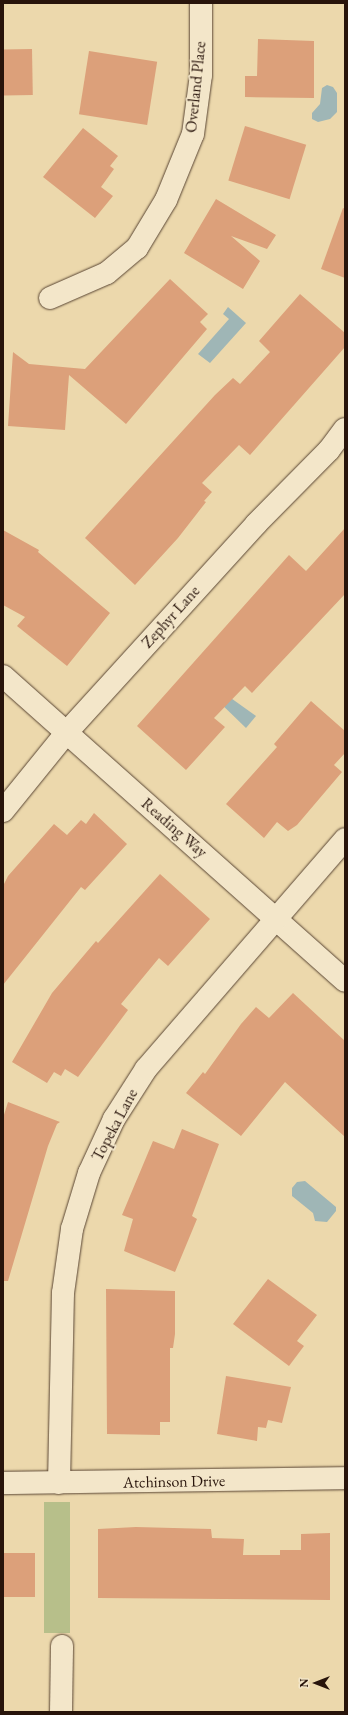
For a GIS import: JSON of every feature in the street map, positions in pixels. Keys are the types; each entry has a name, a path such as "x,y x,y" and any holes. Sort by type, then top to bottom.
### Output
{"street":[{"name":"Overland Place","path":"50,298 107,273 137,248 166,200 193,134 201,75 201,3"},
{"name":"Zephyr Lane","path":"3,811 67,732 256,524 329,450 345,428"},
{"name":"Reading Way","path":"3,676 345,981"},
{"name":"Topeka Lane","path":"59,1483 63,1293 72,1229 89,1173 114,1119 146,1069 275,918 345,839"},
{"name":"Atchinson Drive","path":"3,1483 345,1478"},
{"path":"61,1712 62,1646"}],"green space":[{"path":"44,1502 70,1502 70,1633 44,1633"}],"water":[{"path":"327,85 333,87 337,93 337,112 330,119 318,122 312,119 312,113 320,104 322,88"},
{"path":"228,307 246,323 210,363 198,354 229,319 223,314"},
{"path":"221,691 256,716 246,728 215,698"},
{"path":"305,1181 336,1207 336,1211 327,1222 315,1221 313,1213 292,1196 292,1188 297,1182"}],"building":[{"path":"258,39 314,41 314,98 245,97 245,76 257,76"},
{"path":"32,49 33,95 4,95 3,50"},
{"path":"89,51 157,62 147,125 79,114"},
{"path":"245,126 306,145 290,199 228,181"},
{"path":"83,128 118,156 110,166 114,169 101,187 113,196 95,218 43,177"},
{"path":"216,199 276,235 267,249 231,236 260,261 243,289 184,253"},
{"path":"343,208 345,209 345,278 321,269"},
{"path":"170,279 208,314 200,322 207,329 126,424 69,375 65,430 8,426 13,352 29,364 85,369"},
{"path":"300,294 345,333 345,347 250,455 239,445 202,483 212,492 204,501 206,502 178,538 135,585 85,538 215,395 233,378 240,384 270,352 259,341"},
{"path":"345,528 345,594 252,693 245,686 214,718 225,727 186,770 137,726 289,555 306,571"},
{"path":"3,530 39,550 38,552 110,613 67,666 17,626 25,617 3,605"},
{"path":"311,701 345,731 345,753 334,765 342,772 297,825 288,831 277,822 264,838 226,804 277,747 274,744"},
{"path":"94,813 127,844 85,890 81,887 3,985 3,886 8,876 54,824 67,835 81,820 86,824"},
{"path":"160,874 210,919 168,966 159,958 121,1004 128,1010 78,1077 65,1069 61,1076 54,1072 47,1083 12,1062 52,993 96,941 98,943"},
{"path":"293,993 345,1041 345,1137 285,1082 241,1136 186,1093 203,1072 205,1074 241,1024 256,1007 269,1018"},
{"path":"8,1102 60,1122 57,1124 48,1146 8,1281 3,1281 3,1118"},
{"path":"182,1129 219,1144 192,1216 197,1219 175,1272 124,1251 133,1219 122,1215 153,1141 174,1149"},
{"path":"268,1279 317,1315 297,1341 304,1346 289,1366 233,1324"},
{"path":"106,1289 175,1291 175,1334 173,1348 170,1348 170,1422 160,1422 160,1435 107,1434"},
{"path":"226,1376 291,1387 282,1423 268,1420 266,1428 258,1427 257,1441 217,1434"},
{"path":"136,1527 211,1529 212,1538 244,1539 243,1555 280,1555 280,1550 301,1550 301,1534 330,1533 330,1600 98,1598 98,1529"},
{"path":"3,1553 35,1553 35,1597 3,1597"}]}
